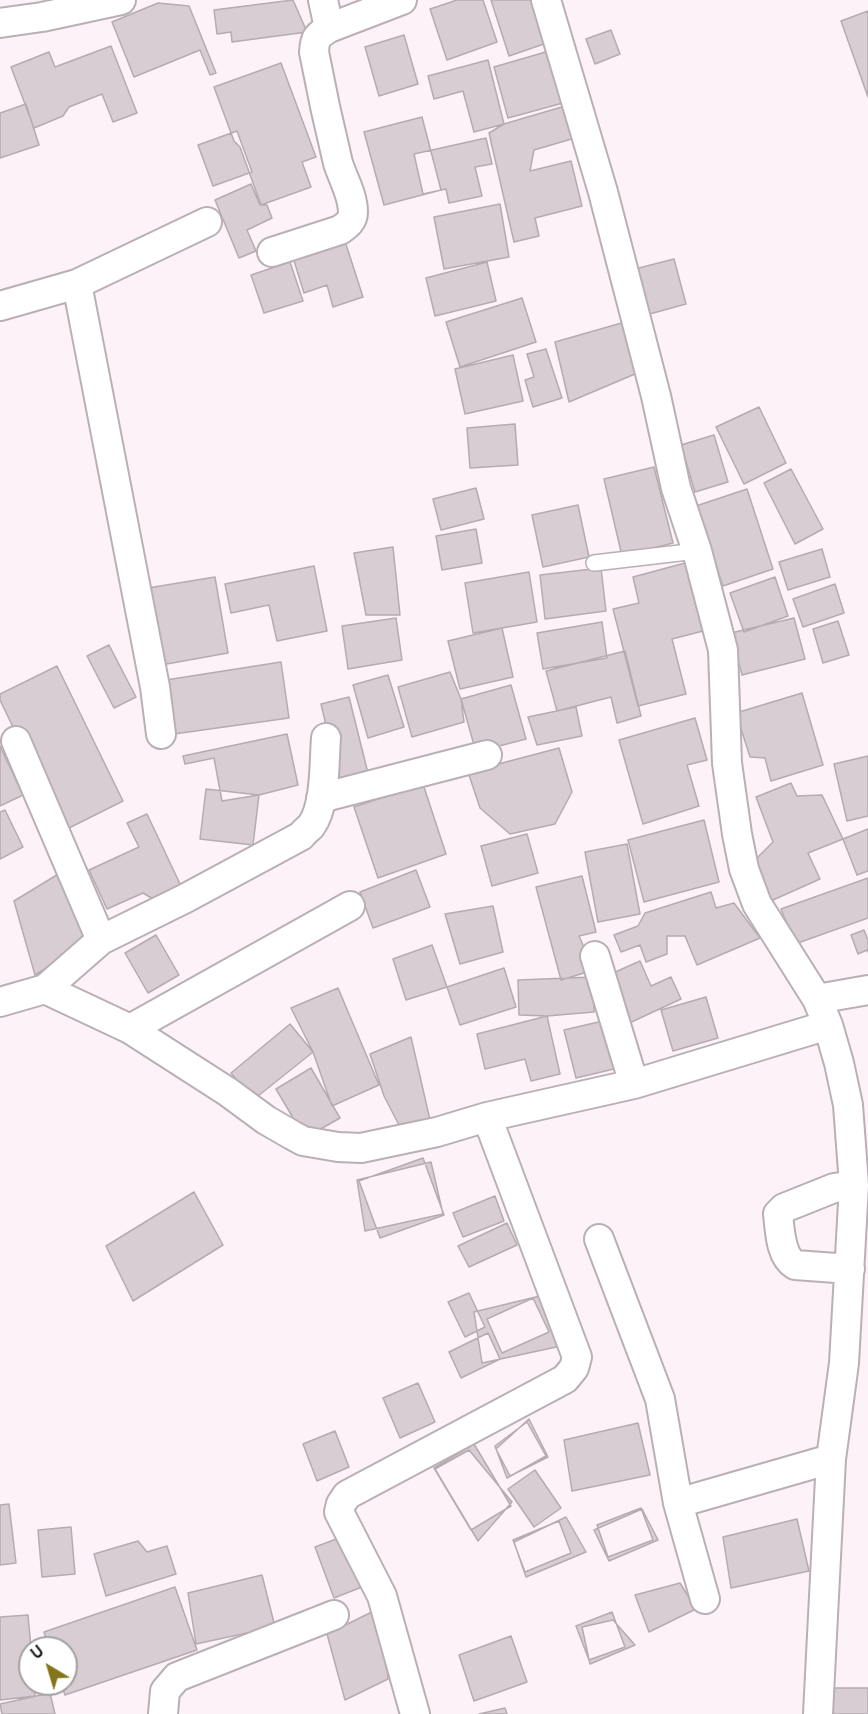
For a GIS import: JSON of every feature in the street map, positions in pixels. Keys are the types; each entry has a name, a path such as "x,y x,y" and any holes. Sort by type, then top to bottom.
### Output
{"street":[{"path":"0,23 42,17 121,0"},
{"path":"322,0 329,28"},
{"path":"272,252 340,230 350,224 354,214 327,119 314,52 317,36 329,28 402,0"},
{"path":"546,0 603,192 656,396 676,488 697,551 723,650 727,763 744,868 757,904 817,999 828,1025 848,1105 854,1185 850,1269 844,1363 831,1459 818,1714"},
{"path":"0,306 77,284 207,222"},
{"path":"77,284 155,687 161,734"},
{"path":"0,1002 45,988 101,940 186,898 301,836 311,825 321,798 326,738"},
{"path":"16,741 101,940"},
{"path":"321,798 487,755"},
{"path":"130,1029 350,906"},
{"path":"595,956 634,1084"},
{"path":"45,988 130,1029 228,1092 266,1120 303,1141 338,1147 362,1148 634,1084 828,1025"},
{"path":"817,999 868,990"},
{"path":"415,1714 382,1596 339,1512 341,1504 347,1495 565,1379 574,1368 577,1357 487,1117"},
{"path":"850,1269 791,1263 781,1236 778,1214 784,1208 834,1188 854,1185"},
{"path":"599,1239 660,1399 678,1503 705,1599"},
{"path":"678,1503 831,1459"},
{"path":"163,1714 165,1691 177,1677 334,1614"}],"lane":[{"path":"594,563 697,551"}],"building":[{"path":"293,0 307,32 232,42 231,32 217,34 214,10"},
{"path":"457,0 483,0 497,42 447,60 430,9"},
{"path":"491,0 532,0 547,43 509,56"},
{"path":"158,3 189,6 216,73 210,75 200,50 134,77 112,22"},
{"path":"868,11 868,97 841,21"},
{"path":"611,30 620,54 595,64 586,39"},
{"path":"404,35 418,84 379,96 365,47"},
{"path":"111,46 137,113 113,122 102,94 69,107 63,116 34,128 11,67 49,52 55,67"},
{"path":"549,51 563,103 508,118 494,67"},
{"path":"488,60 504,124 474,132 463,91 434,99 428,76"},
{"path":"281,63 316,157 302,162 311,187 261,205 240,147 234,141 214,87"},
{"path":"26,104 39,145 0,158 0,113"},
{"path":"565,106 575,138 534,150 530,171 571,161 582,206 535,218 539,236 514,242 489,133 504,124"},
{"path":"422,117 441,190 384,205 364,132"},
{"path":"237,131 252,172 213,186 198,145"},
{"path":"486,138 492,164 475,167 482,196 449,203 446,189 423,194 414,154"},
{"path":"251,184 260,205 267,205 272,218 247,230 256,251 239,258 215,200"},
{"path":"500,204 509,257 444,269 434,217"},
{"path":"343,235 363,297 333,307 327,285 304,293 291,251"},
{"path":"674,259 686,304 646,315 635,269"},
{"path":"290,262 303,301 264,313 251,275"},
{"path":"487,262 496,301 435,316 426,278"},
{"path":"522,298 536,342 460,367 446,322"},
{"path":"625,322 635,374 569,402 555,342"},
{"path":"546,349 562,398 533,407 525,380 534,377 527,354"},
{"path":"513,355 523,401 465,414 455,369"},
{"path":"759,407 786,463 744,484 716,427"},
{"path":"515,424 518,465 470,468 467,428"},
{"path":"714,435 728,482 695,492 681,445"},
{"path":"654,467 673,543 622,556 604,479"},
{"path":"791,469 823,529 795,544 764,483"},
{"path":"476,488 484,519 441,530 433,499"},
{"path":"747,489 773,569 723,586 696,506"},
{"path":"578,505 589,557 543,567 532,515"},
{"path":"476,529 482,563 442,570 436,536"},
{"path":"393,547 400,615 366,615 354,553"},
{"path":"822,549 830,577 788,590 779,562"},
{"path":"685,563 703,631 672,639 686,694 638,706 613,609 639,603 633,577"},
{"path":"314,566 327,631 277,641 269,605 231,613 225,584"},
{"path":"601,568 606,611 545,619 540,575"},
{"path":"529,572 537,622 473,633 465,583"},
{"path":"215,577 228,653 161,665 148,588"},
{"path":"775,577 788,616 744,632 730,593"},
{"path":"835,584 844,613 803,627 793,599"},
{"path":"396,618 402,660 348,669 342,626"},
{"path":"794,618 805,659 742,675 731,633"},
{"path":"838,621 849,655 823,663 813,629"},
{"path":"602,622 607,658 543,669 537,633"},
{"path":"502,628 513,677 460,689 448,641"},
{"path":"109,645 136,697 114,708 87,656"},
{"path":"625,651 641,716 617,723 611,697 557,711 546,671"},
{"path":"281,662 289,718 174,734 166,680"},
{"path":"57,666 123,801 63,831 0,700 0,694"},
{"path":"450,672 461,699 464,722 412,737 398,687"},
{"path":"388,675 404,727 368,738 353,685"},
{"path":"511,685 526,739 476,752 461,699"},
{"path":"802,693 823,765 771,781 765,758 750,757 736,713"},
{"path":"349,697 369,777 340,784 321,704"},
{"path":"576,707 582,736 537,745 528,717"},
{"path":"695,718 707,760 687,765 699,806 643,824 619,740"},
{"path":"287,734 298,785 222,801 214,758 185,764 183,756"},
{"path":"0,746 23,795 0,806"},
{"path":"559,748 572,792 555,824 510,834 480,808 468,772"},
{"path":"868,756 868,816 847,821 834,764"},
{"path":"791,783 797,796 822,795 843,839 808,853 820,879 764,904 756,859 773,842 756,797"},
{"path":"423,784 446,854 378,878 354,807"},
{"path":"206,789 259,795 253,845 200,839"},
{"path":"5,810 23,847 0,859 0,812"},
{"path":"147,814 181,886 153,899 143,893 107,909 89,870 139,847 127,823"},
{"path":"704,820 719,882 644,902 628,840"},
{"path":"868,829 868,871 857,875 843,839"},
{"path":"527,834 538,873 492,886 481,846"},
{"path":"627,844 640,914 598,922 585,852"},
{"path":"416,870 430,907 373,928 360,892"},
{"path":"60,873 90,941 35,975 14,901"},
{"path":"582,876 596,932 579,936 594,970 561,980 536,887"},
{"path":"868,878 868,918 795,944 781,909"},
{"path":"711,892 716,908 734,903 760,938 697,965 685,936 667,936 667,954 646,962 640,945 621,952 614,935 638,926 645,913"},
{"path":"493,906 503,952 460,964 445,914"},
{"path":"864,930 868,940 868,952 867,950 858,954 851,935"},
{"path":"156,935 179,975 148,993 125,953"},
{"path":"432,945 447,987 406,1000 393,959"},
{"path":"640,961 651,986 671,977 681,999 625,1025 604,977"},
{"path":"504,968 516,1007 460,1025 447,987"},
{"path":"593,977 594,1012 547,1016 519,1015 518,980"},
{"path":"338,988 379,1085 332,1106 313,1052 291,1008"},
{"path":"706,997 718,1038 673,1051 661,1010"},
{"path":"547,1016 560,1074 531,1081 525,1059 485,1069 477,1034"},
{"path":"607,1020 618,1068 576,1078 564,1030"},
{"path":"290,1024 313,1052 253,1100 231,1073"},
{"path":"411,1037 430,1120 401,1129 384,1096 370,1054"},
{"path":"311,1068 340,1118 305,1138 276,1089"},
{"path":"423,1158 444,1215 380,1238 359,1181"},
{"path":"431,1162 443,1214 365,1231 357,1180"},
{"path":"194,1192 223,1245 133,1301 106,1246"},
{"path":"495,1196 504,1221 463,1237 453,1213"},
{"path":"507,1223 517,1245 469,1267 458,1246"},
{"path":"469,1293 485,1327 465,1337 448,1302"},
{"path":"548,1294 561,1346 482,1363 474,1312"},
{"path":"533,1298 549,1332 502,1353 487,1319"},
{"path":"488,1333 500,1359 461,1378 449,1352"},
{"path":"418,1383 435,1422 400,1438 383,1398"},
{"path":"529,1419 548,1457 510,1476 496,1449"},
{"path":"527,1422 546,1456 507,1478 495,1446"},
{"path":"638,1423 650,1475 572,1491 564,1440"},
{"path":"335,1431 349,1467 317,1481 303,1444"},
{"path":"474,1444 511,1506 471,1530 434,1468"},
{"path":"469,1450 512,1502 478,1541 435,1469"},
{"path":"535,1470 561,1508 534,1527 508,1489"},
{"path":"9,1504 16,1563 0,1565 0,1505"},
{"path":"641,1508 653,1540 608,1557 597,1525"},
{"path":"642,1509 658,1540 609,1561 594,1530"},
{"path":"566,1517 586,1552 526,1577 514,1542"},
{"path":"797,1519 809,1571 731,1588 723,1537"},
{"path":"559,1521 571,1553 525,1572 513,1540"},
{"path":"71,1527 75,1574 42,1577 38,1530"},
{"path":"347,1535 367,1585 334,1598 315,1547"},
{"path":"138,1541 147,1552 167,1546 176,1574 106,1596 94,1554"},
{"path":"262,1575 275,1627 196,1644 188,1593"},
{"path":"680,1583 696,1609 649,1632 635,1595"},
{"path":"175,1587 197,1650 78,1691 78,1636 45,1636 44,1632"},
{"path":"382,1607 388,1679 345,1700 327,1634"},
{"path":"612,1612 625,1647 589,1660 576,1626"},
{"path":"28,1615 30,1636 18,1636 18,1696 35,1696 0,1700 0,1617"},
{"path":"613,1620 635,1645 590,1664 582,1627"},
{"path":"511,1636 527,1682 474,1701 459,1655"},
{"path":"828,1688 868,1688 868,1714 827,1714"},
{"path":"36,1696 51,1696 55,1714 2,1714 0,1704"},
{"path":"505,1708 507,1714 479,1714"}]}
